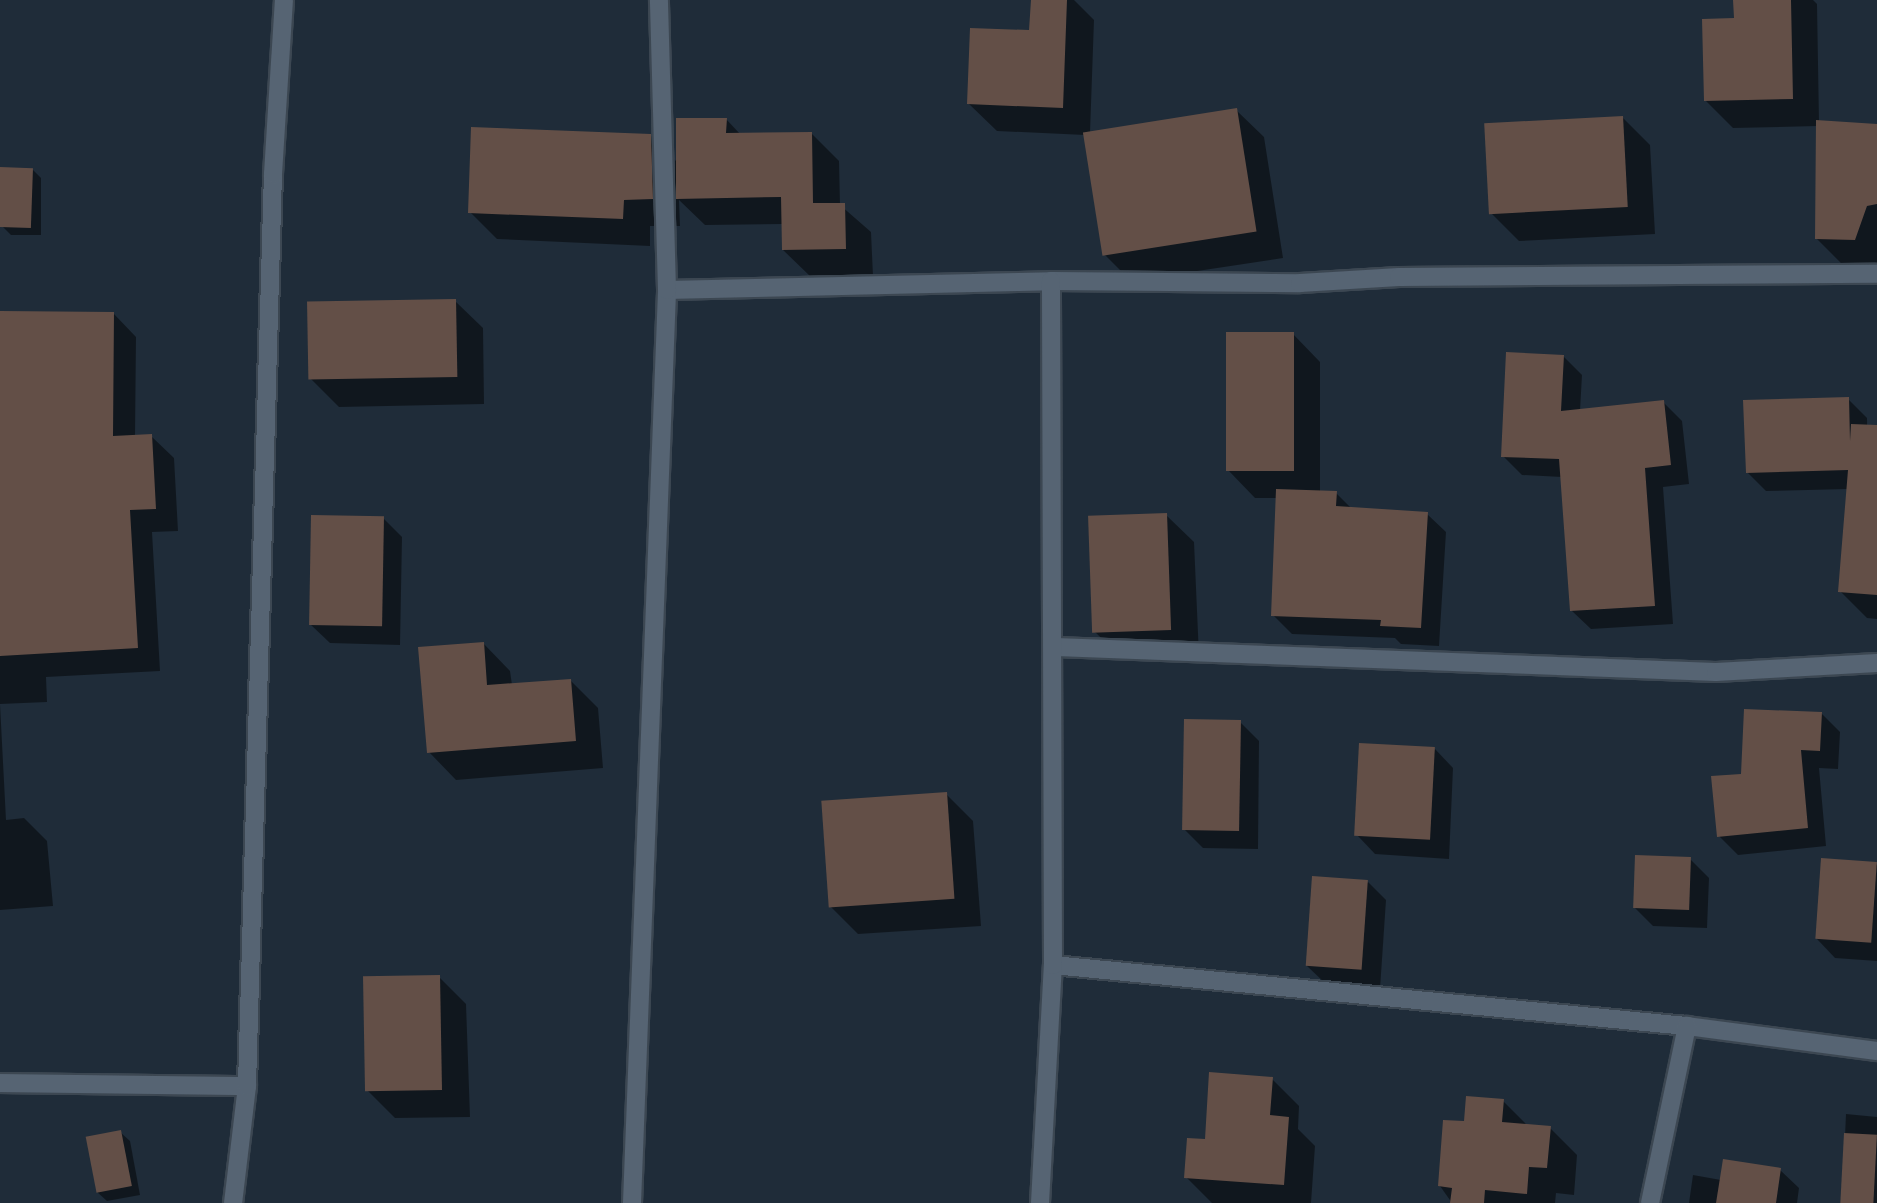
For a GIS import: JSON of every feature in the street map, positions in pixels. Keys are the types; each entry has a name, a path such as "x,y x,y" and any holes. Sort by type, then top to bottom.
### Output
{"street":[{"path":"233,1203 247,1086 273,174 284,0"},
{"path":"632,1203 667,290 659,0"},
{"path":"667,290 1051,281 1300,284 1399,276 1877,274"},
{"path":"1040,1203 1053,965 1056,646 1051,281"},
{"path":"1056,646 1716,671 1877,663"},
{"path":"1053,965 1687,1026 1877,1051"},
{"path":"1650,1203 1687,1026"},
{"path":"0,1083 247,1086"}],"building":[{"path":"1031,0 1067,0 1063,108 967,104 970,28 1029,30"},
{"path":"1733,0 1791,0 1793,99 1704,101 1702,19 1734,18"},
{"path":"1237,108 1257,231 1102,256 1083,132"},
{"path":"1623,116 1628,207 1489,214 1484,123"},
{"path":"676,118 727,118 726,133 812,132 813,203 845,203 846,249 782,250 781,197 676,199"},
{"path":"1816,120 1877,124 1877,204 1867,206 1855,240 1815,239"},
{"path":"471,127 651,134 653,199 624,200 623,219 468,213"},
{"path":"0,167 33,168 31,228 0,227"},
{"path":"456,299 457,377 308,380 307,302"},
{"path":"0,311 114,312 113,436 152,434 156,509 130,510 138,648 0,656"},
{"path":"1226,332 1294,332 1294,471 1226,471"},
{"path":"1506,352 1564,355 1561,411 1664,400 1671,465 1645,468 1655,606 1570,611 1559,459 1501,457"},
{"path":"1849,397 1850,441 1851,424 1877,425 1877,595 1838,592 1848,470 1746,473 1743,400"},
{"path":"1276,489 1337,491 1336,506 1428,512 1421,628 1380,626 1381,620 1271,616"},
{"path":"1167,513 1171,630 1092,633 1088,516"},
{"path":"311,515 384,516 382,626 309,625"},
{"path":"484,642 487,685 571,679 576,741 427,753 418,647"},
{"path":"1744,709 1822,712 1820,751 1801,750 1808,828 1717,837 1711,776 1741,774"},
{"path":"1184,719 1241,720 1239,831 1182,830"},
{"path":"1359,743 1435,747 1430,840 1354,836"},
{"path":"947,792 954,899 829,908 821,801"},
{"path":"1635,855 1691,857 1689,910 1633,908"},
{"path":"1821,858 1877,862 1871,943 1815,939"},
{"path":"1312,876 1368,880 1362,970 1306,966"},
{"path":"440,975 442,1090 365,1091 363,976"},
{"path":"1209,1072 1273,1077 1270,1115 1289,1117 1284,1185 1184,1178 1187,1138 1205,1139"},
{"path":"1466,1096 1504,1099 1502,1122 1551,1126 1547,1168 1529,1167 1527,1194 1485,1190 1484,1203 1450,1203 1452,1188 1438,1186 1443,1120 1464,1121"},
{"path":"121,1130 132,1186 97,1193 86,1137"},
{"path":"1844,1133 1877,1135 1873,1203 1840,1203"},
{"path":"1723,1159 1781,1168 1776,1203 1716,1203"}]}
